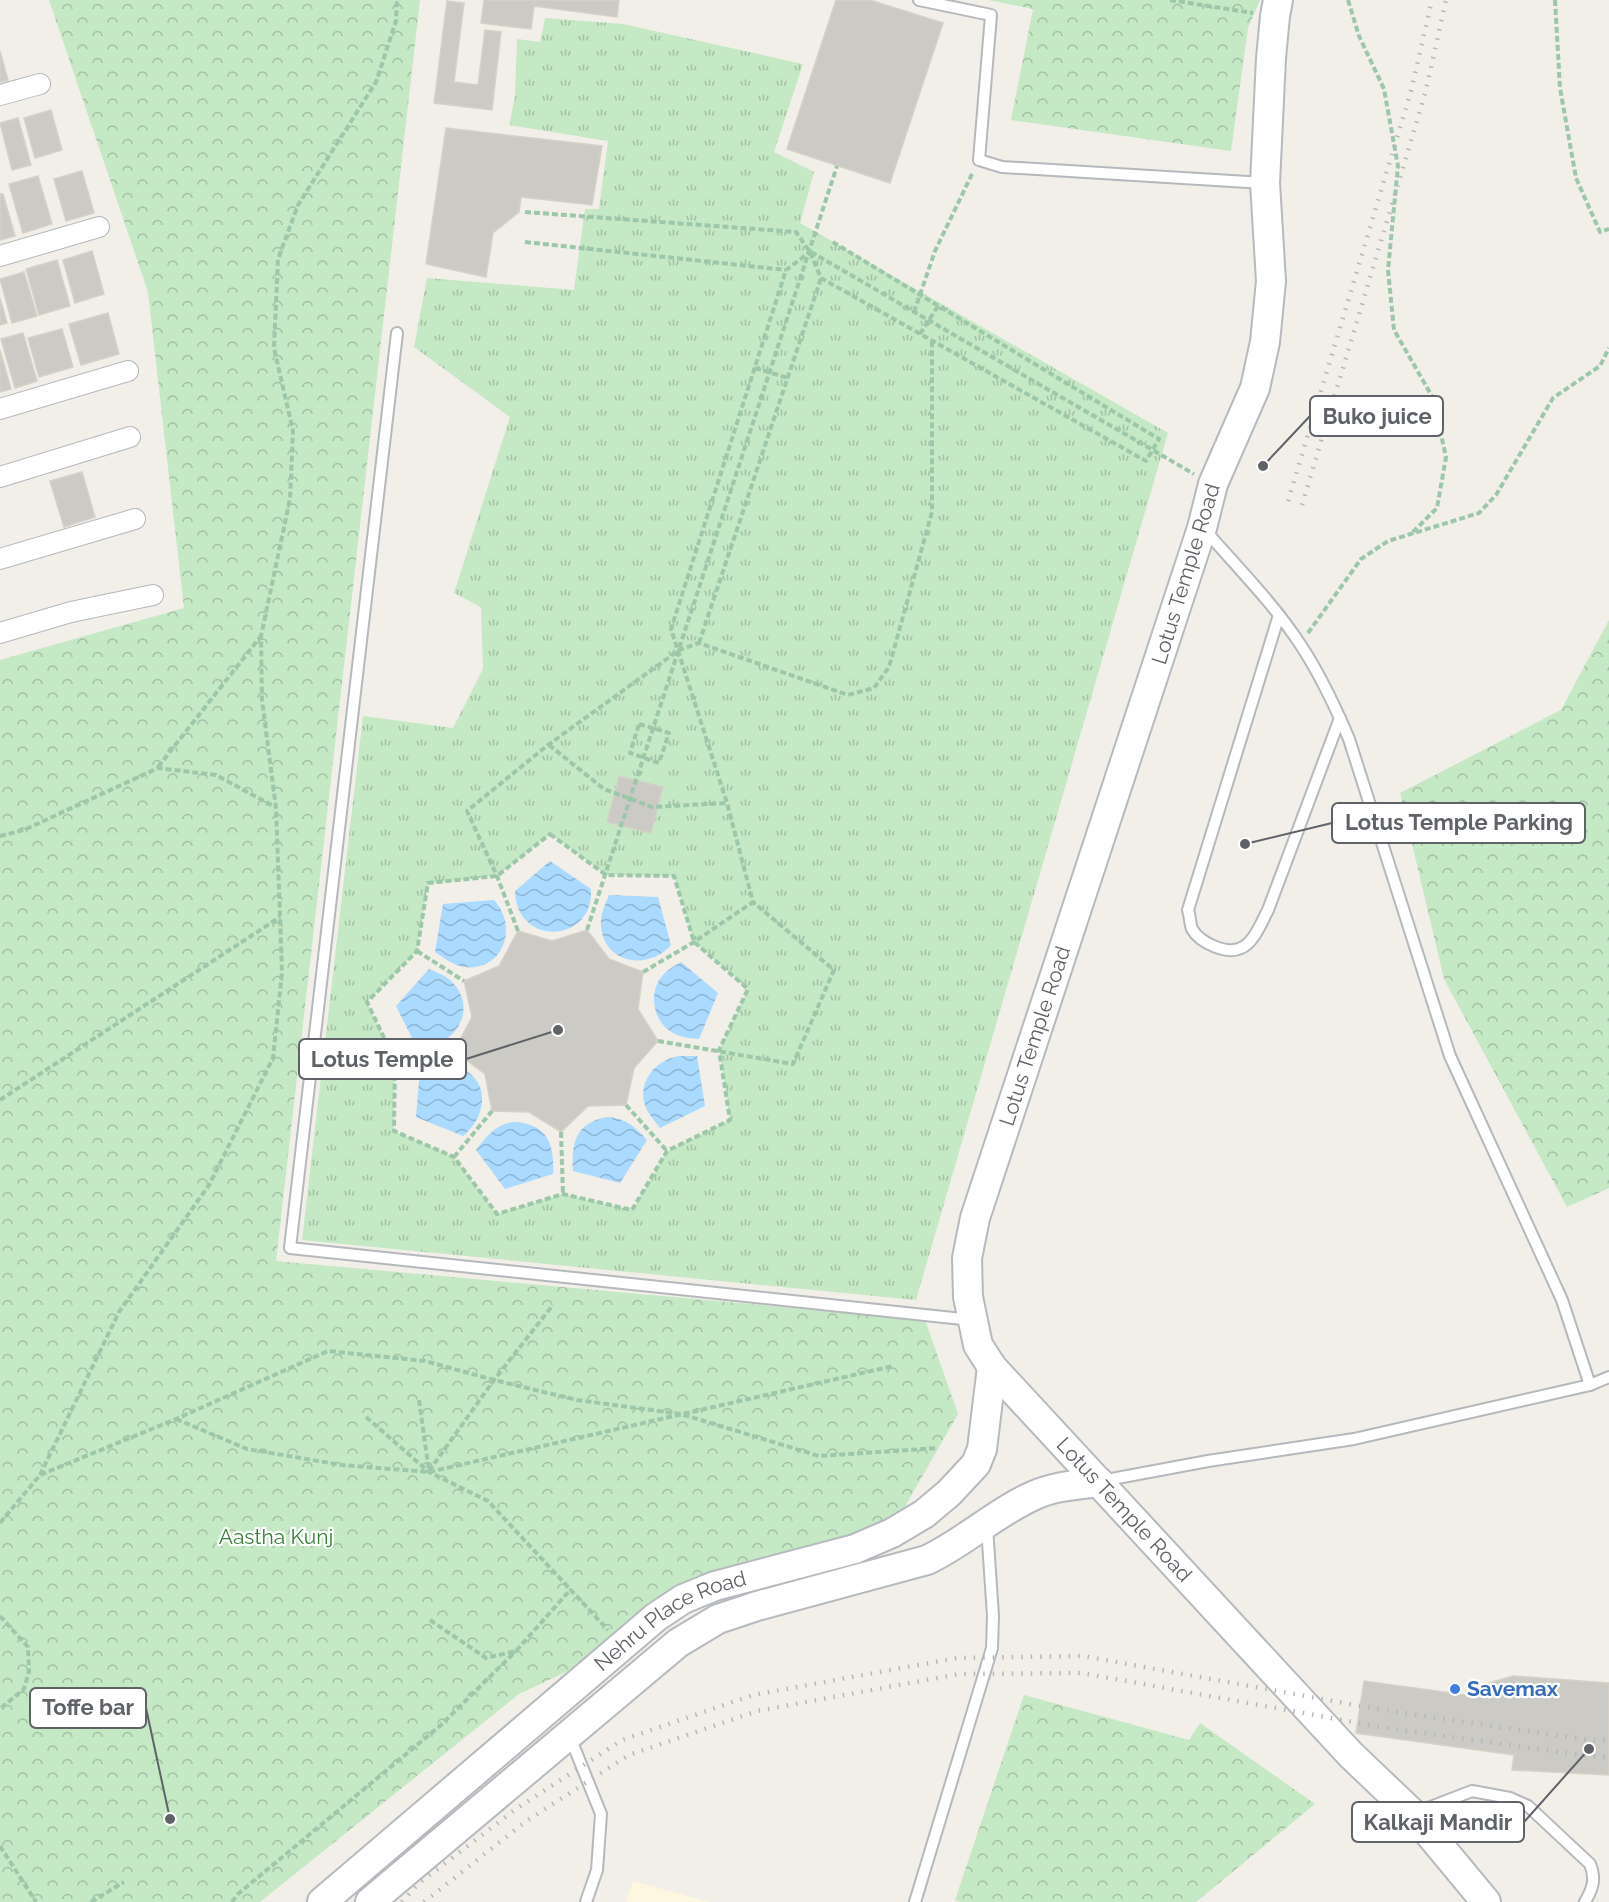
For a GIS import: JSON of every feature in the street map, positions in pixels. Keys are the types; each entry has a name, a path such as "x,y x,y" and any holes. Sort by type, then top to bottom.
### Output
{"street":[{"name":"Lotus Temple Road","path":"1276,8 1265,183 1271,281 1265,342 1255,388 1213,484 1202,528 975,1218 967,1258 968,1297 978,1345 992,1367 1351,1755 1413,1814 1486,1902"},
{"path":"0,95 40,84"},
{"path":"0,256 99,227"},
{"path":"0,409 128,371"},
{"path":"0,477 130,437"},
{"path":"0,559 135,519"},
{"path":"0,633 70,612 153,595"},
{"name":"Nehru Place Road","path":"322,1902 656,1617 683,1599 715,1586 855,1549 892,1533 924,1514 950,1493 976,1464 982,1449 992,1367"},
{"name":"Nehru Place Road","path":"370,1902 678,1643 718,1619 757,1606 927,1560 943,1553 986,1523 1036,1495 1060,1487 1099,1482"}],"lane":[{"path":"919,0 990,15 979,160 1002,167 1265,183"},
{"path":"397,333 290,1248 973,1320"},
{"path":"1202,528 1279,615 1300,644 1329,693 1340,717 1450,1056 1563,1300 1590,1385"},
{"path":"1279,615 1188,910 1192,928 1202,941 1230,951 1243,948 1253,936 1268,910 1340,717"},
{"path":"1099,1482 1208,1461 1354,1439 1590,1385 1609,1377"},
{"path":"915,1902 992,1648 993,1616 986,1523"},
{"path":"569,1734 601,1814 597,1870 586,1902"},
{"path":"1413,1814 1472,1791 1510,1798 1528,1806 1590,1864 1595,1876 1592,1890 1585,1902"}],"path":[{"path":"0,1523 40,1475 118,1312 209,1185 273,1058 282,972 276,807 262,700 261,636 290,499 293,431 274,348 278,258 298,205 376,82 396,21 397,0"},
{"path":"1170,0 1276,8"},
{"path":"1348,0 1359,36 1384,89 1398,166 1388,270 1394,330 1433,398 1446,457 1437,508 1413,532"},
{"path":"1556,0 1560,88 1576,178 1600,232 1609,229"},
{"path":"914,312 935,251 979,160"},
{"path":"587,930 837,166"},
{"path":"525,212 796,232 810,252 821,278 1146,461 1159,439 831,241"},
{"path":"525,242 786,270"},
{"path":"658,1041 793,1064 834,970 753,902 727,803 671,629 786,270 810,252"},
{"path":"810,252 1213,484"},
{"path":"699,643 821,278"},
{"path":"921,334 938,306"},
{"path":"518,931 497,876 467,811 548,745 679,650 699,643 848,695 874,688 890,667 932,512 932,341"},
{"path":"1300,644 1361,559 1388,541 1479,513 1496,495 1553,398 1600,366 1609,348"},
{"path":"755,368 788,378"},
{"path":"0,836 24,830 158,768 261,636"},
{"path":"639,724 669,733 659,763 644,757 630,753 639,724"},
{"path":"548,745 604,789 630,800 652,807 727,803"},
{"path":"158,768 216,775 276,807"},
{"path":"550,834 606,875 674,876 694,942 748,989 719,1050 730,1120 667,1151 632,1210 563,1194 497,1214 454,1157 394,1131 395,1061 367,1002 417,951 428,884 497,876 550,834"},
{"path":"643,972 694,942 753,902"},
{"path":"0,1100 280,917"},
{"path":"417,951 464,981"},
{"path":"395,1061 454,1051"},
{"path":"626,1105 667,1151"},
{"path":"454,1157 492,1111"},
{"path":"561,1132 563,1194"},
{"path":"429,1472 494,1380 553,1305"},
{"path":"40,1475 176,1419 328,1351 425,1361 577,1400 681,1414 819,1456 938,1448"},
{"path":"176,1419 247,1449 342,1465 429,1472 893,1366"},
{"path":"419,1400 429,1472"},
{"path":"366,1417 429,1472 488,1501 623,1646"},
{"path":"232,1902 238,1894 441,1725 516,1651 571,1589"},
{"path":"0,1616 28,1647 29,1671 24,1689 0,1709"},
{"path":"430,1620 486,1658 516,1651"},
{"path":"0,1846 36,1902"},
{"path":"91,1902 124,1882"}],"shaded area":[{"path":"633,1881 709,1902 626,1902"}],"green space":[{"name":"Aastha Kunj","path":"49,0 420,0 276,1261 925,1320 958,1414 900,1515 519,1694 260,1902 0,1902 0,660 184,608 148,292"},
{"path":"988,0 1260,0 1248,28 1231,151 1011,120 1033,9"},
{"path":"545,18 623,24 803,64 774,152 814,172 800,223 1168,433 916,1300 302,1240 363,716 453,728 483,669 481,607 454,593 510,417 414,347 427,278 574,290 585,209 599,209 608,141 509,125 515,97 517,39 540,42","holes":["550,834 606,875 674,876 694,942 748,989 719,1050 730,1120 667,1151 632,1210 563,1194 497,1214 454,1157 394,1131 395,1061 367,1002 417,951 428,884 497,876"]},
{"path":"1609,620 1609,1188 1567,1207 1444,979 1400,793 1561,710"},
{"path":"1024,1695 1189,1740 1200,1723 1315,1804 1196,1902 960,1902 955,1900"}],"water":[{"path":"550,861 591,889 589,907 581,920 569,929 554,932 540,929 528,922 519,909 515,891"},
{"path":"609,895 658,897 671,945 662,953 651,958 628,960 618,956 604,939 601,926 602,914"},
{"path":"494,900 501,911 506,934 503,946 497,955 478,967 464,967 452,963 435,952 443,904"},
{"path":"681,962 718,993 699,1039 675,1034 662,1023 655,1008 657,984 666,972"},
{"path":"429,969 448,978 459,991 463,1003 463,1015 452,1035 442,1042 430,1046 416,1046 396,1006"},
{"path":"679,1056 697,1056 705,1106 660,1128 646,1108 644,1090 646,1082 650,1074 662,1062"},
{"path":"441,1064 456,1066 468,1072 476,1080 481,1090 482,1102 479,1114 463,1136 416,1117 420,1069"},
{"path":"607,1117 620,1119 630,1124 647,1140 620,1183 573,1171 573,1151 578,1135 588,1124"},
{"path":"513,1122 534,1126 546,1137 552,1153 553,1174 505,1189 476,1150 496,1128"}],"building":[{"path":"484,0 535,0 531,29 481,23"},
{"path":"535,0 619,0 617,17 534,6"},
{"path":"836,0 870,0 943,23 890,183 787,149"},
{"path":"447,1 464,3 454,82 478,85 485,30 501,32 492,110 434,103"},
{"path":"0,51 8,80 0,82"},
{"path":"51,110 62,150 35,158 24,118"},
{"path":"18,118 31,165 12,170 0,123"},
{"path":"446,128 602,146 592,205 521,197 519,212 493,233 486,277 426,264"},
{"path":"82,171 94,213 66,221 54,179"},
{"path":"38,176 52,224 23,233 9,184"},
{"path":"0,194 3,194 15,236 0,240"},
{"path":"92,251 104,294 75,303 63,260"},
{"path":"57,260 70,306 39,315 26,269"},
{"path":"24,272 37,316 12,323 0,279"},
{"path":"0,298 7,323 0,325"},
{"path":"108,313 119,354 81,365 69,324"},
{"path":"62,329 73,367 39,377 28,338"},
{"path":"23,333 37,381 15,388 1,339"},
{"path":"0,350 11,389 0,392"},
{"path":"82,472 95,517 64,527 50,481"},
{"path":"619,776 663,787 651,833 607,822"},
{"path":"587,930 609,959 643,972 638,1009 658,1041 634,1068 626,1105 588,1106 561,1132 529,1112 492,1111 485,1074 454,1051 472,1017 464,981 499,966 518,931 552,941"},
{"path":"1513,1676 1609,1683 1609,1775 1512,1770 1514,1755 1356,1733 1364,1681 1473,1696 1492,1682"}],"railway":[{"path":"1288,501 1411,91 1432,0"},
{"path":"1302,505 1425,94 1446,0"},
{"path":"402,1902 418,1884 516,1809 622,1740 753,1695 957,1658 1083,1656 1383,1710 1589,1740 1609,1740"},
{"path":"424,1902 525,1822 629,1755 757,1711 959,1674 1082,1673 1381,1727 1587,1756 1609,1757"}],"place":[{"name":"Buko juice","path":"1263,466"},
{"name":"Lotus Temple Parking","path":"1245,844"},
{"name":"Lotus Temple","path":"558,1030"},
{"name":"Savemax","path":"1455,1689"},
{"name":"Kalkaji Mandir","path":"1589,1749"},
{"name":"Toffe bar","path":"170,1819"}]}
